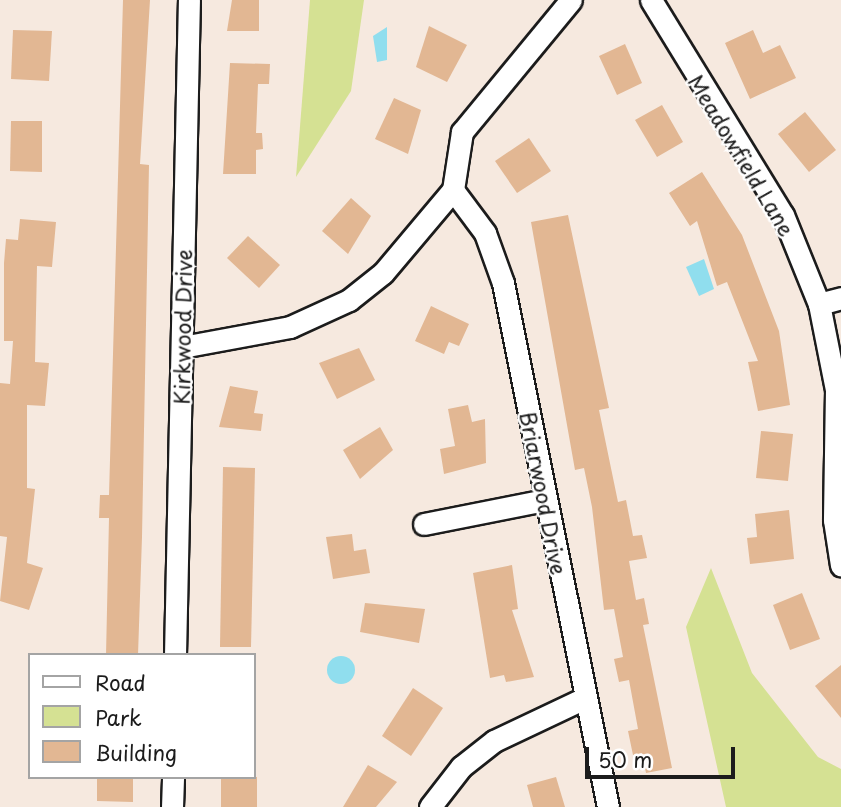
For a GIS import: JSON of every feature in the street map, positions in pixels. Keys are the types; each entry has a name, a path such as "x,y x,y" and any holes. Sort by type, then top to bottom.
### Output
{"street":[{"name":"Kirkwood Drive","path":"175,653 189,0"},
{"path":"182,347 290,327 349,300 383,273 453,190 462,132 571,0"},
{"name":"Meadowfield Lane","path":"651,0 783,215 819,304 836,390 834,520 841,565"},
{"name":"Briarwood Drive","path":"453,190 496,256 608,807"},
{"path":"819,304 841,298"},
{"path":"424,524 545,500"},
{"path":"430,807 461,767 494,741 585,698"},
{"path":"172,807 173,779"}],"green space":[{"path":"310,0 364,0 351,91 296,177"},
{"path":"711,568 752,673 818,757 841,769 841,807 726,807 686,627"}],"water":[{"path":"387,27 387,60 377,62 373,36"},
{"path":"704,259 714,289 699,296 686,267"},
{"path":"341,656 351,660 355,670 351,680 341,684 331,680 327,670 331,660"}],"building":[{"path":"123,0 150,0 140,164 149,165 138,653 106,653 109,518 99,518 100,495 109,495"},
{"path":"232,0 259,0 259,31 227,31"},
{"path":"429,26 467,45 447,82 416,67"},
{"path":"13,30 52,31 49,81 11,79"},
{"path":"753,30 763,53 780,45 796,78 750,99 725,43"},
{"path":"625,44 642,83 617,95 599,56"},
{"path":"230,63 270,64 269,84 258,84 256,133 262,133 263,149 256,150 256,174 223,174"},
{"path":"394,98 421,110 408,154 375,139"},
{"path":"662,105 683,142 657,157 635,120"},
{"path":"805,112 836,150 809,172 778,134"},
{"path":"11,121 42,121 42,172 10,171"},
{"path":"529,138 551,171 517,193 495,161"},
{"path":"702,172 742,235 779,331 790,405 758,411 748,362 758,361 727,282 717,286 697,221 690,226 669,193"},
{"path":"351,198 371,216 348,254 322,231"},
{"path":"568,215 609,408 599,410 618,502 626,500 633,536 642,535 647,558 629,561 636,600 644,598 649,624 643,625 672,768 646,773 642,753 633,755 628,731 638,729 629,680 619,682 614,659 623,657 614,609 604,610 592,507 584,468 575,470 531,222"},
{"path":"20,219 56,222 52,267 37,266 35,362 49,363 45,406 27,405 27,488 35,489 27,563 43,568 29,610 0,601 7,537 0,536 0,383 10,384 13,341 4,341 4,263 6,239 18,240"},
{"path":"248,236 280,265 259,288 227,258"},
{"path":"431,306 469,324 459,346 449,342 444,354 415,341"},
{"path":"359,348 375,380 337,399 319,363"},
{"path":"230,386 258,391 254,413 263,414 261,431 219,427"},
{"path":"468,405 472,422 485,419 486,463 444,474 440,449 455,446 448,409"},
{"path":"380,427 393,450 360,479 343,450"},
{"path":"761,431 793,434 788,481 756,478"},
{"path":"223,467 255,468 251,647 220,647"},
{"path":"789,510 794,559 750,564 747,538 757,537 755,514"},
{"path":"352,534 354,551 366,549 370,573 333,579 326,537"},
{"path":"512,565 518,609 512,610 534,677 506,682 504,675 490,678 473,573"},
{"path":"802,593 820,639 790,650 773,605"},
{"path":"365,603 425,609 419,643 360,632"},
{"path":"841,665 841,718 815,686"},
{"path":"413,688 443,708 411,756 382,736"},
{"path":"368,765 397,782 376,807 343,807"},
{"path":"257,777 257,807 221,807 221,779"},
{"path":"556,777 565,807 533,807 527,785"},
{"path":"97,779 133,779 133,802 97,801"}]}
